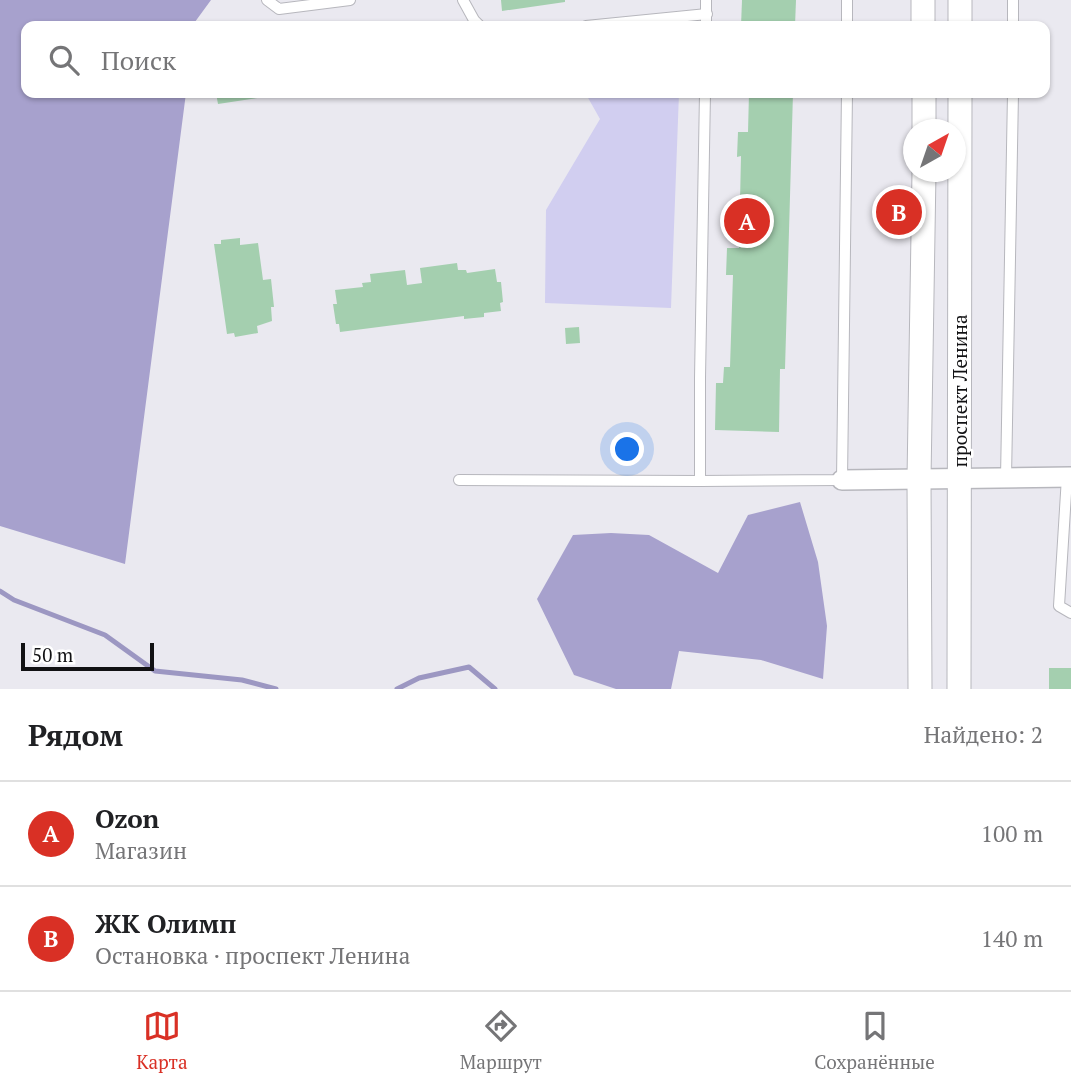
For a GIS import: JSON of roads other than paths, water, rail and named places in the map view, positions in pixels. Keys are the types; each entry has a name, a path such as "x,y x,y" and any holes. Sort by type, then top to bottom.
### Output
{"street":[{"path":"923,0 923,21"},
{"path":"960,0 960,21"},
{"path":"923,98 924,119"},
{"name":"проспект Ленина","path":"959,689 960,98"},
{"name":"проспект Ленина","path":"920,689 919,479 924,182"},
{"path":"842,480 1069,477"}],"lane":[{"path":"267,0 279,9 350,0"},
{"path":"463,0 475,21"},
{"path":"706,0 706,21"},
{"path":"848,0 848,21"},
{"path":"1013,0 1013,21"},
{"path":"636,21 706,14"},
{"path":"700,481 699,378 705,98"},
{"path":"459,480 842,480 848,98"},
{"path":"1006,479 1013,98"},
{"path":"1069,477 1059,606 1071,614"}],"waterway":[{"path":"0,591 14,600 105,635 155,671 242,680 276,689"},
{"path":"397,689 419,678 469,667 495,689"}],"place":[{"name":"ЖК Олимп","path":"899,212"},
{"name":"Ozon","path":"747,221"}]}
